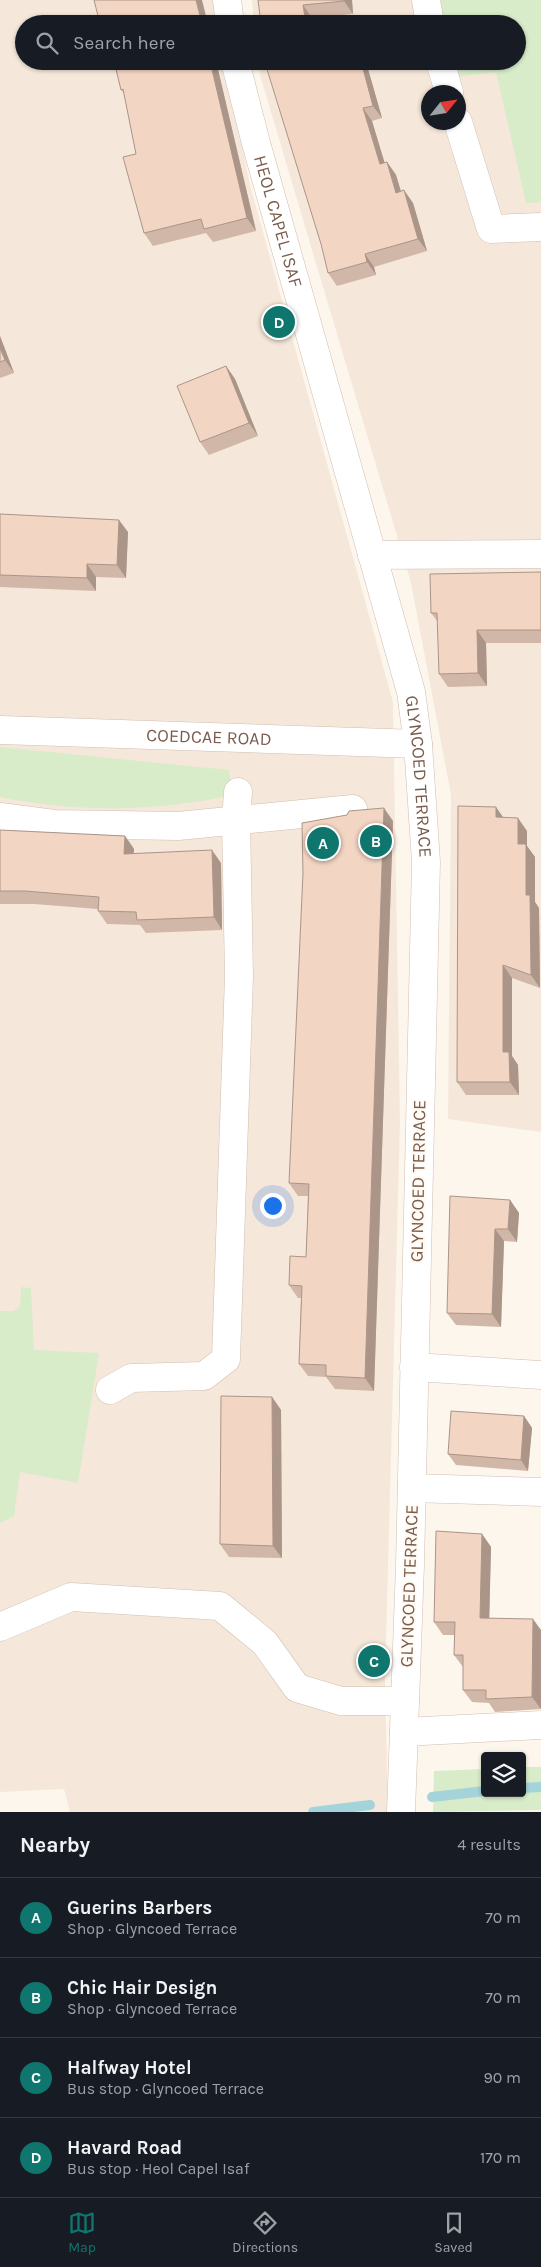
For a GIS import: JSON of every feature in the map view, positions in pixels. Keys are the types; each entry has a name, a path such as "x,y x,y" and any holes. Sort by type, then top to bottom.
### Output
{"street":[{"path":"227,0 229,15"},
{"path":"426,0 428,15"},
{"name":"HEOL CAPEL ISAF","path":"238,70 256,143 372,555"},
{"path":"443,70 447,85"},
{"path":"460,130 491,229 541,227"},
{"path":"372,555 541,554"},
{"name":"GLYNCOED TERRACE","path":"372,555 411,692 418,744 426,862 412,1488 401,1812"},
{"name":"COEDCAE ROAD","path":"0,730 418,744"},
{"path":"110,1390 131,1378 204,1376 226,1358 239,976 236,820 238,792"},
{"path":"0,817 54,824 178,826 353,809"},
{"path":"414,1367 541,1375"},
{"path":"412,1488 541,1492"},
{"path":"0,1627 71,1597 220,1606 265,1643 297,1688 341,1701 405,1701"},
{"path":"404,1732 541,1726"}],"shaded area":[{"path":"0,0 213,0 216,15 15,15 15,70 227,70 250,185 393,702 400,1123 385,1679 388,1812 70,1812 64,1789 0,1792"},
{"path":"252,0 541,0 541,1132 448,1119 451,795 411,583 259,70 526,70 526,15 253,15"}],"green space":[{"path":"440,0 541,0 541,202 526,203 496,72 456,77 454,70 526,70 526,15 442,15"},
{"path":"0,747 229,770 230,784 228,791 223,797 139,808 84,808 28,802 0,797"},
{"path":"21,1287 31,1288 34,1350 99,1353 78,1483 20,1472 14,1516 0,1523 0,1311 13,1311 20,1306"},
{"path":"526,1767 541,1767 541,1810 433,1812 434,1771 481,1769 481,1797 526,1797"}],"building":[{"path":"94,0 196,0 200,15 98,15"},
{"path":"258,0 344,0 303,5 305,15 260,15"},
{"path":"116,70 212,70 247,218 204,229 201,219 144,233 123,157 136,154 123,89 121,90"},
{"path":"267,70 363,70 373,106 363,108 380,164 387,162 396,193 404,190 418,239 365,254 367,262 328,273 321,244"},
{"path":"0,348 5,360 0,362"},
{"path":"226,366 249,423 200,442 177,386"},
{"path":"0,514 119,520 117,565 87,564 87,578 0,575"},
{"path":"541,572 541,630 477,630 478,673 439,674 437,613 431,613 430,574"},
{"path":"458,806 496,807 496,817 518,818 518,844 526,844 526,895 530,895 531,975 503,965 503,1052 509,1052 510,1082 457,1082"},
{"path":"384,808 365,1378 326,1376 326,1365 299,1364 302,1286 289,1285 290,1256 306,1257 309,1184 289,1183 303,873 302,823 347,815 349,811"},
{"path":"0,830 125,836 124,854 212,850 214,917 137,920 136,912 98,911 99,897 25,891 0,891"},
{"path":"450,1196 510,1200 508,1229 495,1229 492,1314 447,1313"},
{"path":"221,1396 272,1397 273,1546 220,1544"},
{"path":"451,1411 524,1416 521,1460 448,1454"},
{"path":"436,1531 482,1534 480,1618 533,1619 532,1697 486,1699 486,1690 463,1690 463,1655 454,1655 455,1622 434,1622"}],"waterway":[{"path":"526,1788 541,1787"},
{"path":"432,1797 481,1791"},
{"path":"313,1812 370,1805"}],"place":[{"name":"Havard Road","path":"279,322"},
{"name":"Chic Hair Design","path":"376,841"},
{"name":"Guerins Barbers","path":"323,843"},
{"name":"Halfway Hotel","path":"374,1661"}]}
